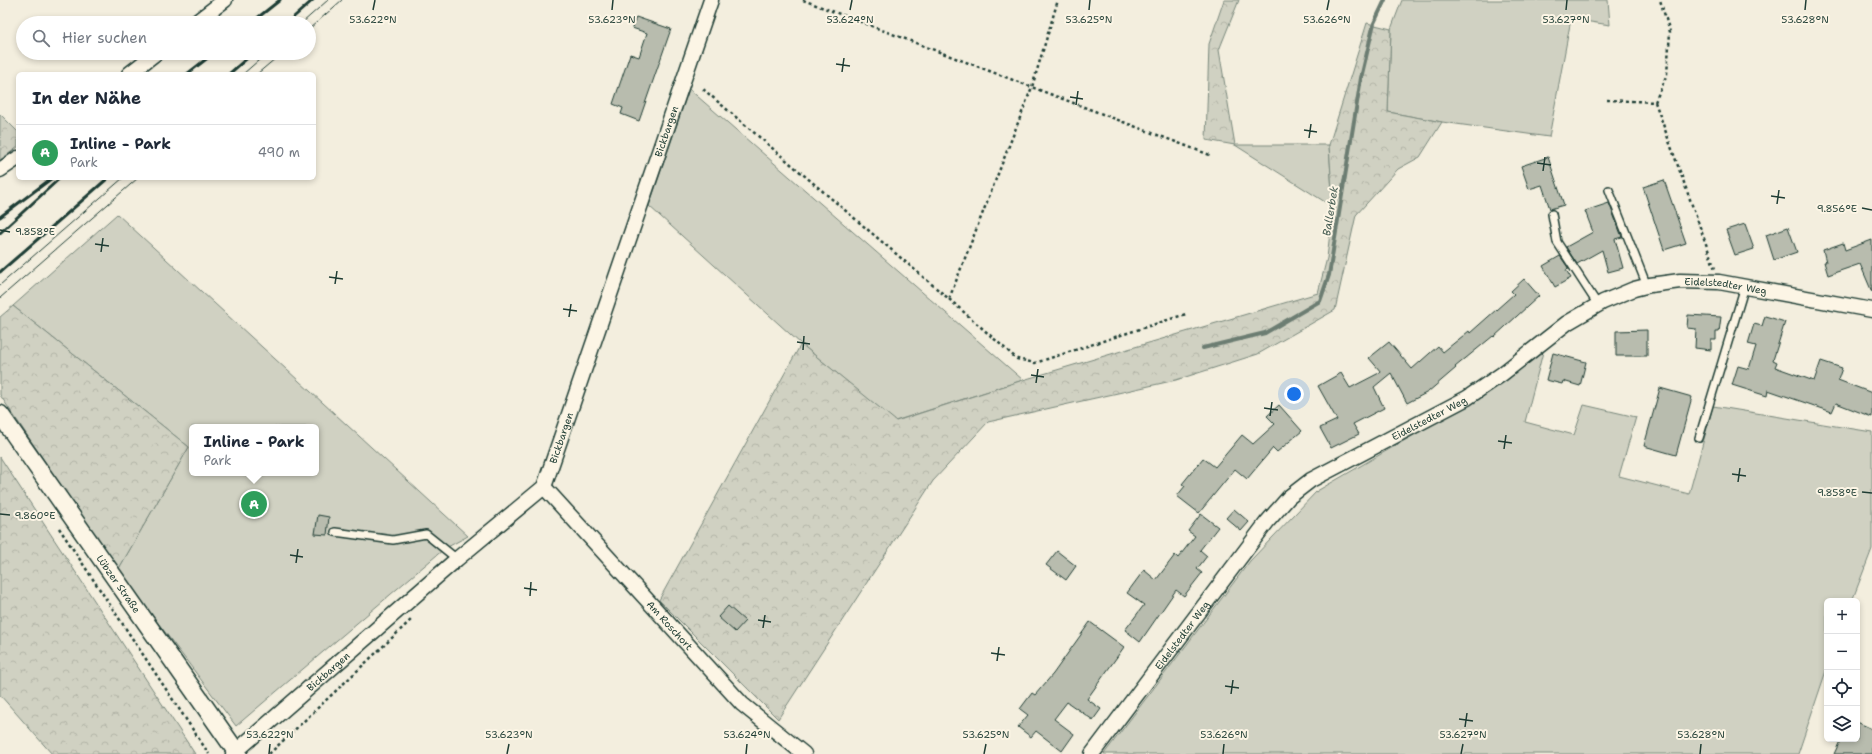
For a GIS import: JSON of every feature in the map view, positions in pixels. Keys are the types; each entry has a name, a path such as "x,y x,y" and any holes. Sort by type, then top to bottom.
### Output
{"street":[{"path":"204,16 225,0"},
{"name":"Bickbargen","path":"236,753 457,559 544,486 711,0"},
{"path":"132,72 147,60"},
{"path":"0,170 16,159"},
{"name":"Eidelstedter Weg","path":"1092,754 1267,522 1289,498 1311,480 1467,398 1502,374 1567,323 1598,304 1618,295 1647,286 1693,280 1745,286 1872,310"},
{"name":"Lübzer Straße","path":"0,414 236,753"},
{"name":"Am Roschort","path":"544,486 742,704 804,754"}],"lane":[{"path":"1609,190 1647,286"},
{"path":"1552,214 1556,242 1598,304"},
{"path":"1699,438 1745,286"},
{"path":"335,532 393,540 426,534 457,559"}],"path":[{"path":"802,0 1210,155"},
{"path":"949,299 1032,87 1058,0"},
{"path":"1660,0 1670,32 1666,74 1655,102 1719,282"},
{"path":"703,90 949,299 1017,359 1035,363 1186,314"},
{"path":"1607,100 1655,102"},
{"path":"57,524 209,754"},
{"path":"269,754 414,617"}],"green space":[{"path":"1224,0 1239,0 1219,50 1235,145 1206,140 1209,44"},
{"path":"1402,0 1608,0 1610,25 1571,19 1549,137 1442,122 1388,112 1391,29"},
{"path":"1367,23 1391,29 1388,112 1442,122 1420,157 1398,169 1356,215 1335,310 1258,354 1176,380 988,422 933,481 778,719 659,600 801,344 896,421 1023,380 1318,293 1327,258 1333,207 1329,145"},
{"path":"689,89 1023,380 895,421 801,344 649,206"},
{"path":"0,114 16,130 16,148 0,160"},
{"path":"1235,145 1329,145 1333,207"},
{"path":"117,214 468,536 444,549 236,726 118,570 189,447 13,306"},
{"path":"13,306 189,447 118,570 0,395 0,317"},
{"path":"1543,352 1525,422 1574,435 1584,405 1636,417 1619,476 1689,494 1713,406 1872,432 1872,549 1853,598 1824,598 1824,677 1798,754 1104,754 1250,561 1317,491 1490,391"},
{"path":"0,457 195,754 52,754 0,695"}],"building":[{"path":"636,17 671,29 639,121 621,114 623,108 613,104 630,54 639,57 647,33 632,28"},
{"path":"1548,157 1564,205 1550,209 1542,185 1529,189 1521,166"},
{"path":"1664,180 1686,243 1664,250 1643,187"},
{"path":"1609,203 1622,237 1615,239 1623,268 1608,272 1602,250 1577,264 1566,247 1593,232 1585,211"},
{"path":"1745,224 1754,249 1735,255 1726,230"},
{"path":"1788,227 1797,252 1774,260 1766,235"},
{"path":"1872,240 1872,292 1860,264 1828,275 1824,262 1826,262 1823,250 1843,243 1845,250"},
{"path":"1560,256 1569,269 1566,270 1571,278 1555,287 1543,266"},
{"path":"1524,279 1539,296 1494,337 1493,336 1455,367 1456,368 1428,392 1407,403 1391,373 1374,387 1384,408 1353,424 1359,434 1331,448 1320,428 1337,420 1318,386 1341,373 1350,388 1381,372 1369,358 1389,342 1412,369 1438,346 1443,352 1469,331 1470,333 1514,294 1511,291"},
{"path":"1688,315 1721,317 1719,332 1716,332 1716,340 1711,340 1711,350 1695,348 1696,329 1687,328"},
{"path":"1765,316 1785,322 1773,360 1777,362 1775,367 1814,381 1821,361 1842,368 1838,380 1872,393 1872,417 1836,403 1832,412 1768,390 1767,396 1732,385 1738,366 1749,369 1756,346 1748,344 1754,324 1762,326"},
{"path":"1647,330 1647,356 1616,356 1616,331"},
{"path":"1553,353 1586,362 1580,386 1563,381 1562,384 1546,380"},
{"path":"1660,388 1692,397 1676,455 1644,446"},
{"path":"1279,405 1302,431 1277,452 1273,448 1247,479 1235,469 1199,513 1177,496 1185,486 1182,484 1203,458 1215,467 1242,435 1253,444 1275,424 1267,416"},
{"path":"1234,509 1249,522 1241,531 1226,518"},
{"path":"1201,514 1218,527 1200,550 1207,556 1197,569 1202,573 1184,596 1176,590 1140,642 1125,630 1144,605 1127,593 1144,570 1156,580 1175,555 1178,558 1195,536 1188,531"},
{"path":"318,515 329,517 327,535 315,534"},
{"path":"1057,551 1076,566 1066,580 1046,565"},
{"path":"728,606 745,621 735,632 718,617"},
{"path":"1090,622 1124,647 1087,699 1101,709 1093,720 1067,702 1054,719 1074,734 1062,751 1036,731 1031,737 1018,727 1028,715 1020,709 1032,693 1035,695 1053,674"},
{"path":"1860,723 1872,729 1872,754 1834,754 1840,742 1860,742"}],"waterway":[{"name":"Ballerbek","path":"1203,348 1265,333 1320,301 1329,275 1361,78 1374,23 1385,0"}],"tram line":[{"path":"310,16 328,0"},
{"path":"316,23 342,0"},
{"path":"245,72 259,60"},
{"path":"259,72 274,60"},
{"path":"0,285 121,180"},
{"path":"0,298 136,180"}],"railway":[{"path":"260,16 280,0"},
{"path":"295,16 313,0"},
{"path":"190,72 205,60"},
{"path":"231,72 245,60"},
{"path":"0,217 49,180"},
{"path":"0,233 58,180"},
{"path":"0,272 106,180"}],"place":[{"name":"Inline - Park","path":"254,504"}]}
